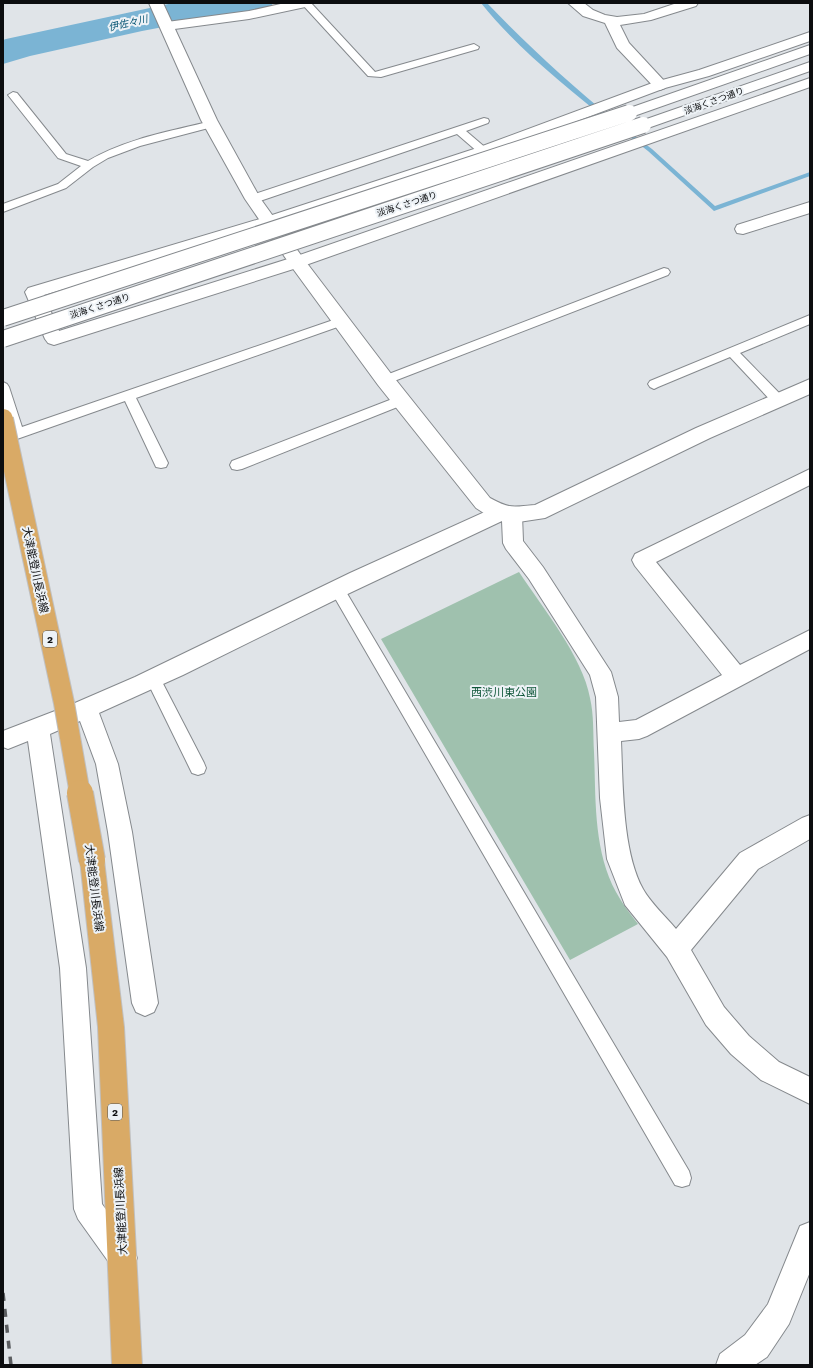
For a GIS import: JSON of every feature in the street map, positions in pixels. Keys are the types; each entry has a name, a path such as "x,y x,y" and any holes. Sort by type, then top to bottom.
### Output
{"main road":[{"name":"大津能登川長浜線","path":"3,419 64,703 92,860 111,1027 127,1365"}],"street":[{"path":"306,3 249,15 162,15 212,124 253,199 297,262 400,401 483,503 506,514"},
{"path":"576,3 585,12 599,19 611,21 638,18 690,3"},
{"path":"611,21 622,45 660,85"},
{"path":"810,36 704,73 660,85 483,151 269,222 34,292 54,339 297,262 810,82"},
{"name":"淡海くさつ通り","path":"3,318 629,113 810,49"},
{"name":"淡海くさつ通り","path":"3,339 643,125 810,66"},
{"path":"743,229 810,207"},
{"path":"8,739 38,728 153,679 338,589 506,514 538,512 703,434 810,386"},
{"path":"738,678 642,560 810,476"},
{"path":"506,514 513,543 536,573 600,672 607,697 612,798 620,859 634,897 676,948 714,1016 740,1045 770,1071 810,1091"},
{"path":"609,733 638,729 810,639"},
{"path":"86,708 107,764 120,832 145,1003"},
{"path":"38,728 73,968 88,1208 123,1258"},
{"path":"676,948 749,861 810,826"},
{"path":"731,1365 756,1346 780,1314 809,1241"}],"lane":[{"path":"306,3 372,74 377,75 474,47"},
{"path":"13,95 62,156 89,164"},
{"path":"253,199 484,121"},
{"path":"3,208 62,186 89,164 136,144 212,124"},
{"path":"458,129 483,151"},
{"path":"385,380 664,272"},
{"path":"654,384 810,319"},
{"path":"3,387 17,434 342,321"},
{"path":"732,352 778,400"},
{"path":"128,396 161,463"},
{"path":"237,464 400,401"},
{"path":"338,589 682,1178"},
{"path":"153,679 198,768"}],"green space":[{"name":"西渋川東公園","path":"519,572 571,649 586,682 592,711 599,841 609,876 616,892 638,924 570,960 381,639"}],"waterway":[{"name":"伊佐々川","path":"3,53 19,47 142,20 200,9 255,3"},
{"path":"484,3 514,35 546,65 612,121"},
{"path":"624,130 650,150 714,209 810,174"}],"railway":[{"path":"3,1293 11,1365"}]}
